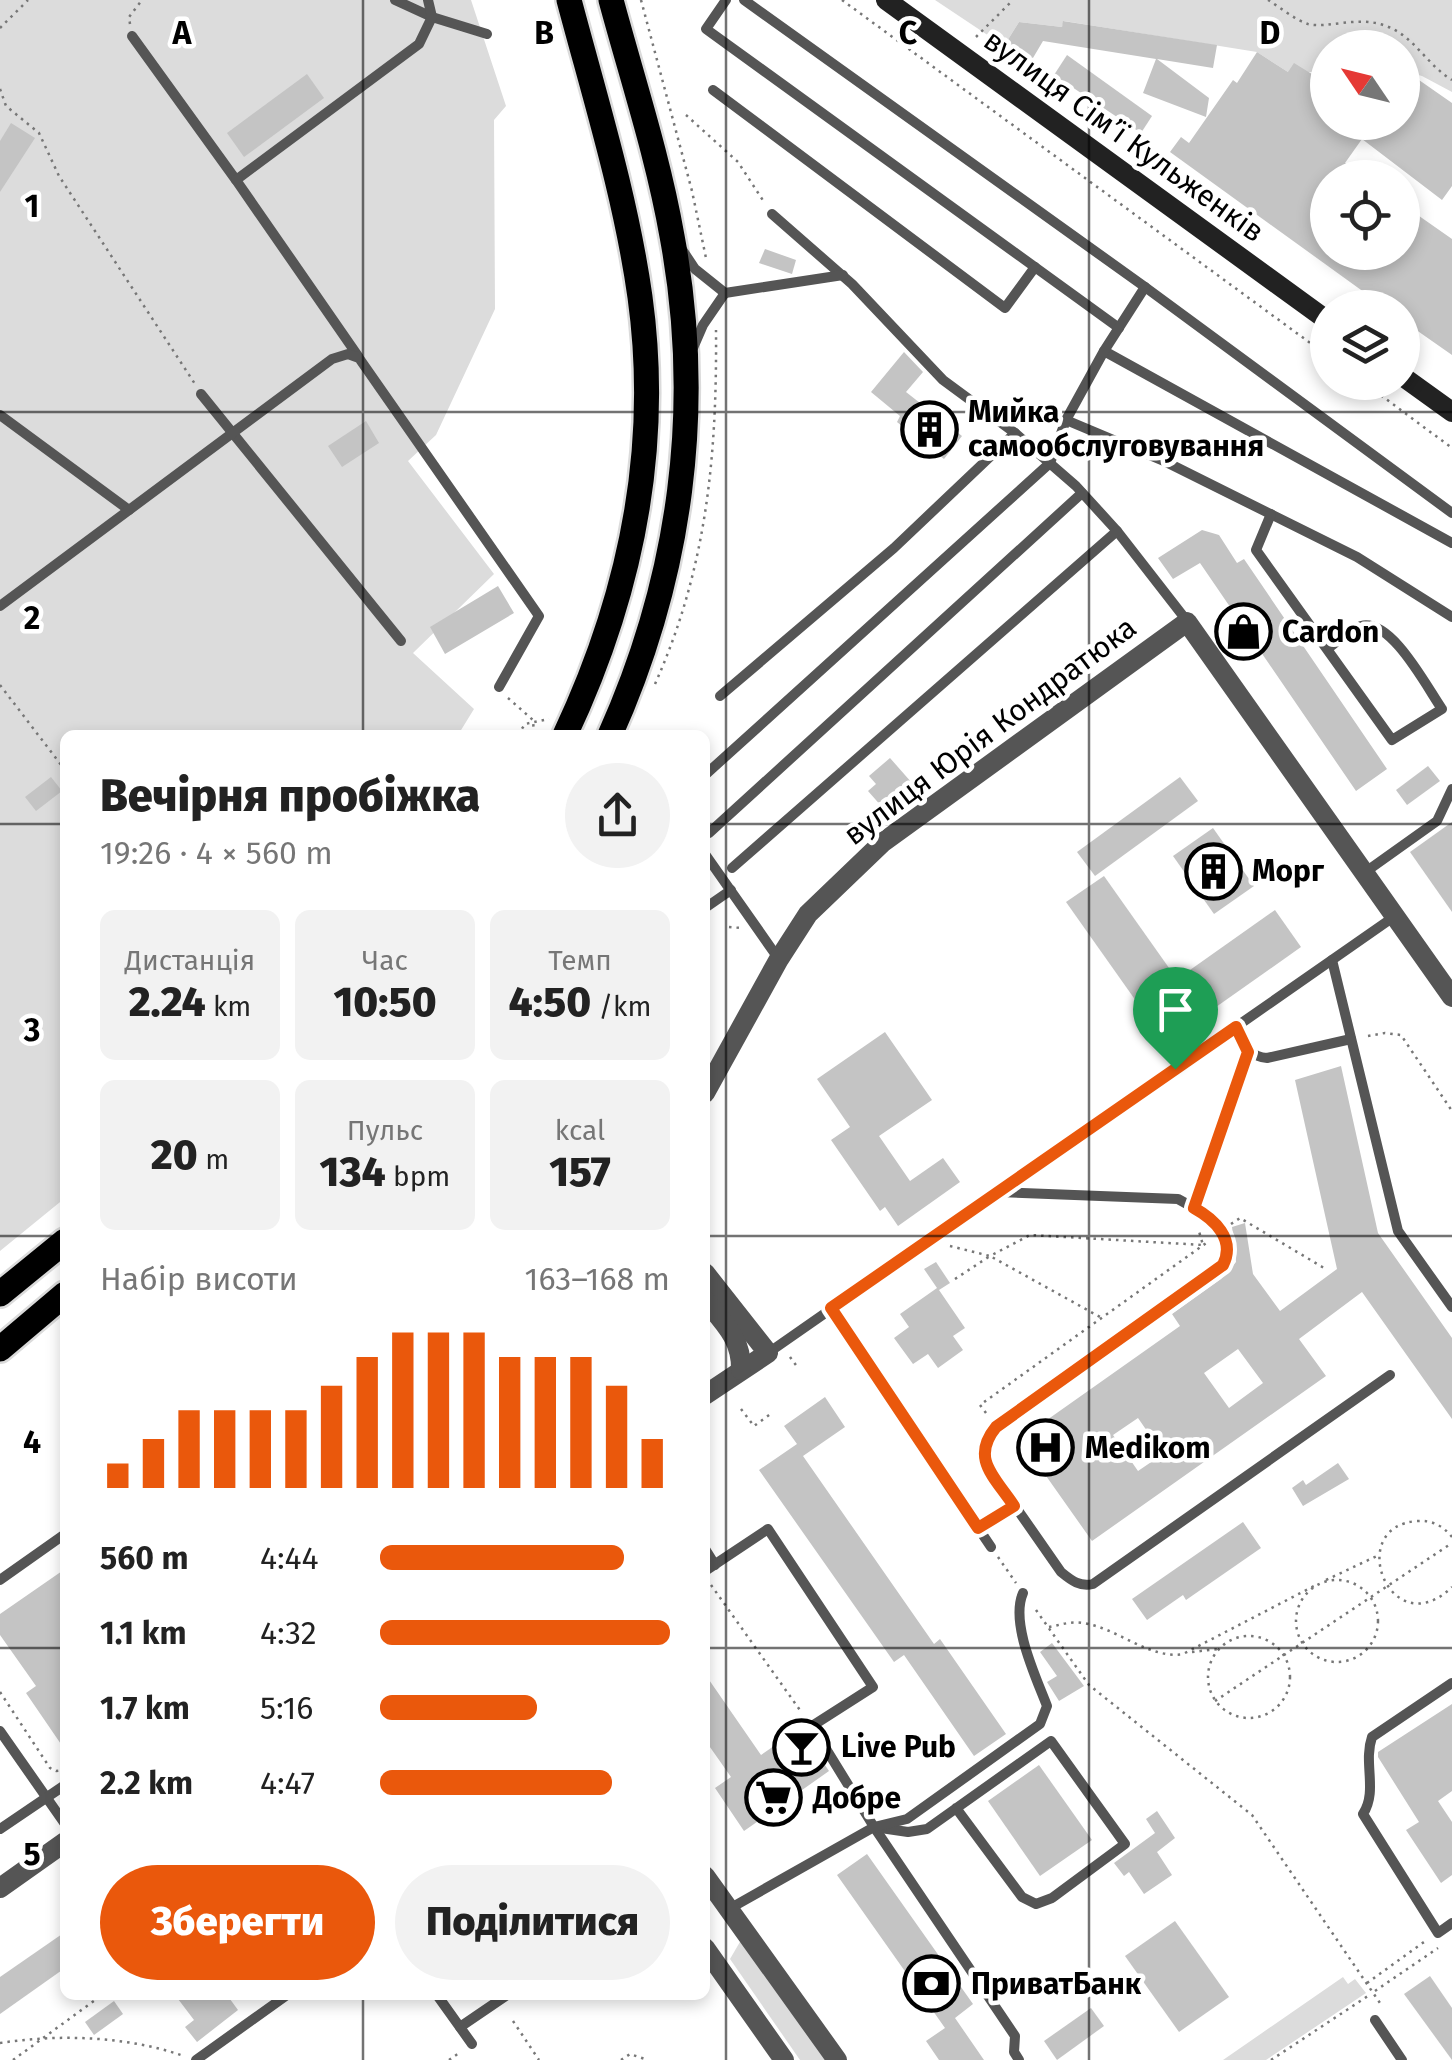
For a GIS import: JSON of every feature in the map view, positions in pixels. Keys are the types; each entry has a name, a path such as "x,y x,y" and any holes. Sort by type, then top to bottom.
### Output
{"main road":[{"path":"558,727 609,632 628,564 638,518 647,380 640,298 625,216 569,0"},
{"path":"610,0 672,235 686,363 682,482 671,558 648,637 612,730"},
{"name":"вулиця Сімʼї Кульженків","path":"886,0 1310,308"},
{"path":"1420,389 1452,412"},
{"path":"0,1294 60,1245"},
{"path":"0,1348 60,1298"}],"street":[{"path":"1188,622 1452,997"},
{"name":"вулиця Юрія Кондратюка","path":"710,1084 808,914 882,842 1188,622"},
{"path":"710,1279 768,1352 710,1392"},
{"path":"710,1306 736,1338 742,1352 741,1370"},
{"path":"0,1888 60,1846"},
{"path":"710,1883 836,2060"},
{"path":"710,1955 784,2060"}],"lane":[{"path":"395,0 432,17 487,34"},
{"path":"236,180 419,44 432,17 428,0"},
{"path":"726,0 706,29 1119,328"},
{"path":"744,0 1146,287 1452,513"},
{"path":"132,36 539,616 499,687"},
{"path":"713,90 1005,308 1035,267"},
{"path":"772,214 842,276 943,380 1015,433 1082,494 1188,622"},
{"path":"672,235 696,268 725,293"},
{"path":"686,363 703,325 725,293 842,276"},
{"path":"710,771 1050,463 1066,420 1104,351 1146,287"},
{"path":"1104,351 1452,543"},
{"path":"0,606 332,360 348,354 360,358"},
{"path":"202,394 401,642"},
{"path":"0,415 130,510"},
{"path":"1066,420 1166,462 1356,557 1452,617"},
{"path":"720,696 894,548 1015,433"},
{"path":"710,831 1082,494"},
{"path":"1271,514 1256,550 1392,740 1442,708 1389,633 1374,625 1358,626 1327,649"},
{"path":"732,868 1116,531"},
{"path":"1364,873 1437,821 1452,789"},
{"path":"710,861 779,959"},
{"path":"710,904 730,890"},
{"path":"768,1352 1395,916"},
{"path":"1332,960 1398,1231 1452,1307"},
{"path":"1236,1027 1248,1052 1257,1058 1351,1039"},
{"path":"998,1192 1178,1199 1216,1220 1227,1257 1216,1272 989,1435 983,1460 1061,1572 1083,1586 1093,1584 1390,1375"},
{"path":"831,1308 991,1548"},
{"path":"978,1528 1014,1506"},
{"path":"710,1570 768,1529 873,1687 812,1726 874,1828 1015,2036 1014,2052 1019,2060"},
{"path":"0,1580 60,1538"},
{"path":"729,1909 874,1828 907,1819 1040,1724 1047,1706 1026,1648 1018,1605 1023,1594"},
{"path":"1452,1683 1372,1738 1367,1752 1371,1802 1363,1814 1438,1933 1452,1923"},
{"path":"0,1730 60,1817"},
{"path":"874,1828 908,1832 927,1828 1052,1741 1124,1844 1052,1898 1036,1904 1022,1898 956,1808"},
{"path":"0,1829 60,1788"},
{"path":"197,2060 280,2000"},
{"path":"441,2000 472,2044"},
{"path":"460,2027 500,2000"},
{"path":"1375,2020 1402,2060"}],"path":[{"path":"0,28 28,0"},
{"path":"132,36 130,17 142,0"},
{"path":"842,0 1310,343"},
{"path":"976,37 1013,0"},
{"path":"1268,0 1310,24 1351,20 1387,26 1417,46 1436,70 1452,80"},
{"path":"0,88 6,106 39,133 67,190 202,394"},
{"path":"686,115 738,162 772,214"},
{"path":"1387,400 1452,448"},
{"path":"0,685 60,763"},
{"path":"499,687 521,712 558,727"},
{"path":"521,730 533,720"},
{"path":"533,720 534,730"},
{"path":"1351,1039 1386,1033 1401,1035 1452,1111"},
{"path":"1203,1245 1194,1208 1248,1052"},
{"path":"980,1405 1240,1218 1324,1268"},
{"path":"955,1279 1030,1235 1203,1245"},
{"path":"929,1240 990,1256 1102,1318"},
{"path":"741,1409 754,1426 772,1413"},
{"path":"1216,1701 1370,1598 1387,1586 1452,1540 1436,1524 1412,1521 1390,1533 1379,1555 1387,1586 1406,1601 1419,1603 1443,1596 1452,1587"},
{"path":"991,1548 1089,1685 1252,1815 1386,2011 1375,2020"},
{"path":"1185,1654 1379,1555"},
{"path":"710,1574 812,1726"},
{"path":"1341,1580 1362,1589 1370,1598 1378,1622 1369,1646 1359,1655 1334,1662 1310,1653 1302,1643 1296,1621 1298,1610 1302,1600 1319,1584 1341,1580"},
{"path":"1049,1627 1077,1622 1096,1626 1166,1655 1220,1649"},
{"path":"1255,1636 1284,1655 1290,1680 1288,1692 1272,1712 1248,1719 1236,1716 1216,1701 1208,1679 1209,1667 1220,1649 1232,1640 1255,1636"},
{"path":"0,1692 50,1768 60,1771"},
{"path":"1366,1983 1438,1933"},
{"path":"1270,2060 1436,1949"},
{"path":"13,2060 95,2000"},
{"path":"512,2021 538,2060"},
{"path":"0,2044 45,2036 152,2045 197,2060"},
{"path":"622,2060 630,2054 648,2060"}],"shaded area":[{"path":"0,0 471,0 506,106 494,120 495,309 436,435 408,461 494,574 413,653 474,709 461,730 60,730 60,1202 0,1251"},
{"path":"935,0 1452,0 1452,92 1420,75 1420,30 1310,30 1310,72 1288,72 1257,52 1064,21 1062,27 1019,22 1004,46"},
{"path":"744,1935 832,2060 800,2060 730,1959"},
{"path":"1343,1977 1348,1984 1355,1979 1366,1993 1266,2060 1223,2060"}],"building":[{"path":"1063,21 1217,45 1213,68 1157,59 1209,98 1206,117 1143,93 1156,59 1043,41 1030,63 1004,46 1019,22 1062,27"},
{"path":"1257,52 1288,72 1294,63 1310,73 1310,140 1361,140 1347,160 1310,160 1310,253 1170,152 1181,137 1189,143 1233,80 1237,83"},
{"path":"1067,55 1152,116 1141,133 1054,75"},
{"path":"307,74 324,98 244,157 227,133"},
{"path":"1420,81 1452,103 1452,186 1442,200 1420,183 1420,160 1390,160 1363,140 1420,140"},
{"path":"11,123 35,138 0,192 0,141"},
{"path":"1420,217 1452,239 1452,355 1420,333 1420,290 1361,290 1333,270 1420,270"},
{"path":"765,249 796,260 792,274 759,263"},
{"path":"904,352 923,372 906,392 962,436 944,459 897,422 900,416 871,392"},
{"path":"366,421 379,443 342,467 328,446"},
{"path":"1202,530 1219,535 1237,563 1244,559 1387,769 1356,791 1200,563 1173,579 1158,558"},
{"path":"498,586 514,613 445,654 430,627"},
{"path":"890,758 912,783 883,808 868,791 876,784 869,776"},
{"path":"1428,766 1440,781 1407,805 1396,790"},
{"path":"51,777 60,788 36,811 25,797"},
{"path":"1180,777 1198,801 1095,876 1077,852"},
{"path":"1452,822 1452,912 1410,852"},
{"name":"Морг","path":"1213,828 1254,886 1214,914 1173,856"},
{"path":"1104,876 1174,975 1136,1001 1066,902"},
{"path":"1275,910 1301,947 1199,1019 1173,982"},
{"path":"885,1032 932,1100 879,1136 910,1181 943,1158 960,1182 898,1226 885,1207 880,1211 831,1140 850,1127 817,1079"},
{"path":"1341,1066 1378,1233 1452,1338 1452,1419 1362,1292 1299,1339 1326,1376 1092,1541 1020,1439 1180,1326 1172,1314 1221,1279 1236,1262 1232,1227 1245,1223 1253,1274 1280,1311 1337,1269 1295,1080","holes":["1238,1349 1263,1383 1229,1408 1204,1373","1138,1418 1163,1454 1138,1471 1113,1435"]},
{"path":"936,1262 950,1283 939,1290 965,1328 953,1336 963,1350 938,1368 928,1354 913,1364 894,1338 909,1327 900,1314 937,1288 924,1269"},
{"path":"825,1397 845,1427 803,1456 934,1644 940,1639 1006,1734 974,1756 904,1655 894,1662 759,1470 797,1444 784,1426"},
{"path":"1338,1463 1349,1479 1303,1506 1292,1488 1303,1480 1306,1485"},
{"path":"1243,1522 1261,1548 1186,1600 1183,1595 1147,1620 1132,1599"},
{"path":"60,1572 60,1743 26,1693 36,1686 0,1635 0,1614"},
{"path":"1052,1643 1084,1686 1059,1701 1047,1682 1057,1676 1040,1652"},
{"path":"710,1681 761,1755 800,1728 829,1771 744,1831 715,1788 731,1777 710,1747"},
{"path":"1452,1704 1452,1791 1438,1801 1452,1822 1452,1875 1441,1883 1406,1830 1419,1822 1378,1752"},
{"path":"1039,1765 1092,1840 1040,1876 988,1801"},
{"path":"1157,1811 1175,1838 1157,1852 1172,1875 1144,1894 1129,1872 1124,1876 1114,1863 1155,1833 1146,1819"},
{"path":"867,1854 973,2004 955,2018 984,2060 939,2060 926,2041 945,2028 837,1875"},
{"path":"1175,1921 1229,1997 1179,2032 1125,1956"},
{"path":"60,1935 60,1972 0,2014 0,1977"},
{"path":"1430,1976 1452,2008 1452,2060 1404,1994"},
{"path":"179,2000 231,2000 238,2010 197,2042 185,2027 194,2020"},
{"path":"114,2001 123,2014 94,2035 85,2022"},
{"path":"1091,2008 1104,2026 1057,2060 1044,2041"}],"place":[{"name":"Мийка самообслуговування","path":"929,429"},
{"name":"Cardon","path":"1243,632"},
{"name":"Морг","path":"1213,871"},
{"name":"Medikom","path":"1046,1448"},
{"name":"Live Pub","path":"802,1747"},
{"name":"Добре","path":"774,1798"},
{"name":"ПриватБанк","path":"932,1984"}],"route":[{"path":"1236,1027 1248,1052 1194,1208 1216,1220 1227,1257 1216,1272 996,1427 983,1449 983,1460 1014,1506 978,1528 831,1308 1175,1069 1236,1027"}]}
